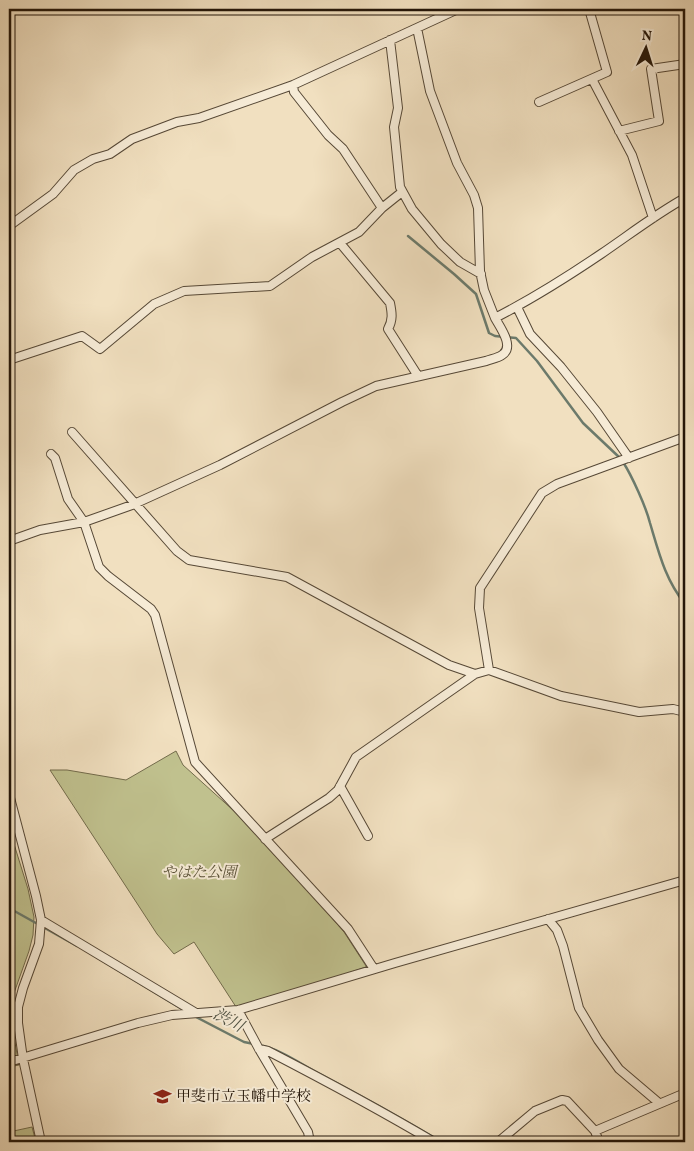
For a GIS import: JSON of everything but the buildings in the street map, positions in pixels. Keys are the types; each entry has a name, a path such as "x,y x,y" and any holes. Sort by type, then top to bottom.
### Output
{"street":[{"path":"9,226 53,194 74,170 94,159 110,154 132,139 177,122 199,118 293,84 458,9"},
{"path":"539,102 607,72 589,9"},
{"path":"9,540 40,530 84,522 136,504 220,465 376,386 486,361 506,352 507,341 484,290 479,252 478,208 474,195 457,163 430,91 417,28"},
{"path":"390,40 398,108 394,127 400,187 412,209 441,244 460,262 481,274"},
{"path":"619,131 659,121 651,68 685,64"},
{"path":"592,79 632,155 653,218"},
{"path":"293,84 294,92 328,135 343,149 382,208"},
{"path":"9,358 12,359 82,336 100,349 154,304 184,291 270,286 312,257 359,232 382,208 402,192"},
{"path":"495,318 600,255 685,198"},
{"path":"340,243 390,303 392,313 388,329 418,376"},
{"path":"517,306 530,334 561,367 597,412 629,458"},
{"path":"72,432 177,551 189,560 288,577 449,665 475,674"},
{"path":"489,670 478,597 480,588 542,493 557,484 685,437"},
{"path":"51,454 55,458 68,499 84,522 99,567 151,609 155,615 195,762 348,929 374,969"},
{"path":"265,838 330,798 340,786 356,756 475,674 489,670 561,696 639,712 673,709 685,712"},
{"path":"340,786 368,836"},
{"path":"9,794 41,920 39,944 18,1007 18,1023 23,1059 41,1142"},
{"path":"9,1062 138,1023 172,1015 238,1010 685,880"},
{"path":"548,919 557,930 579,1008 593,1032 619,1069 659,1103"},
{"path":"41,920 196,1013"},
{"path":"238,1010 259,1050 308,1132 310,1142"},
{"path":"259,1050 268,1051 324,1080 434,1142"},
{"path":"595,1131 684,1093 685,1102"},
{"path":"498,1142 535,1111 562,1100 567,1102 595,1131 599,1142"}],"green space":[{"name":"やはた公園","path":"176,751 183,765 265,839 344,932 366,966 372,965 238,1010 194,942 174,954 157,934 50,770 67,770 126,780"},
{"path":"9,828 28,889 34,917 33,935 29,951 14,993 12,1026 19,1065 9,1067"},
{"path":"32,1127 36,1142 9,1142 9,1132"}],"waterway":[{"path":"408,236 476,294 489,333 495,336 516,338 537,361 583,423 620,458"},
{"path":"623,462 645,509 672,585 685,604"},
{"name":"渋川","path":"9,908 77,946"},
{"name":"渋川","path":"93,955 187,1012"},
{"name":"渋川","path":"194,1016 244,1042 254,1044"},
{"name":"渋川","path":"259,1045 289,1057 442,1142"}],"place":[{"name":"甲斐市立玉幡中学校","path":"162,1097"}]}
